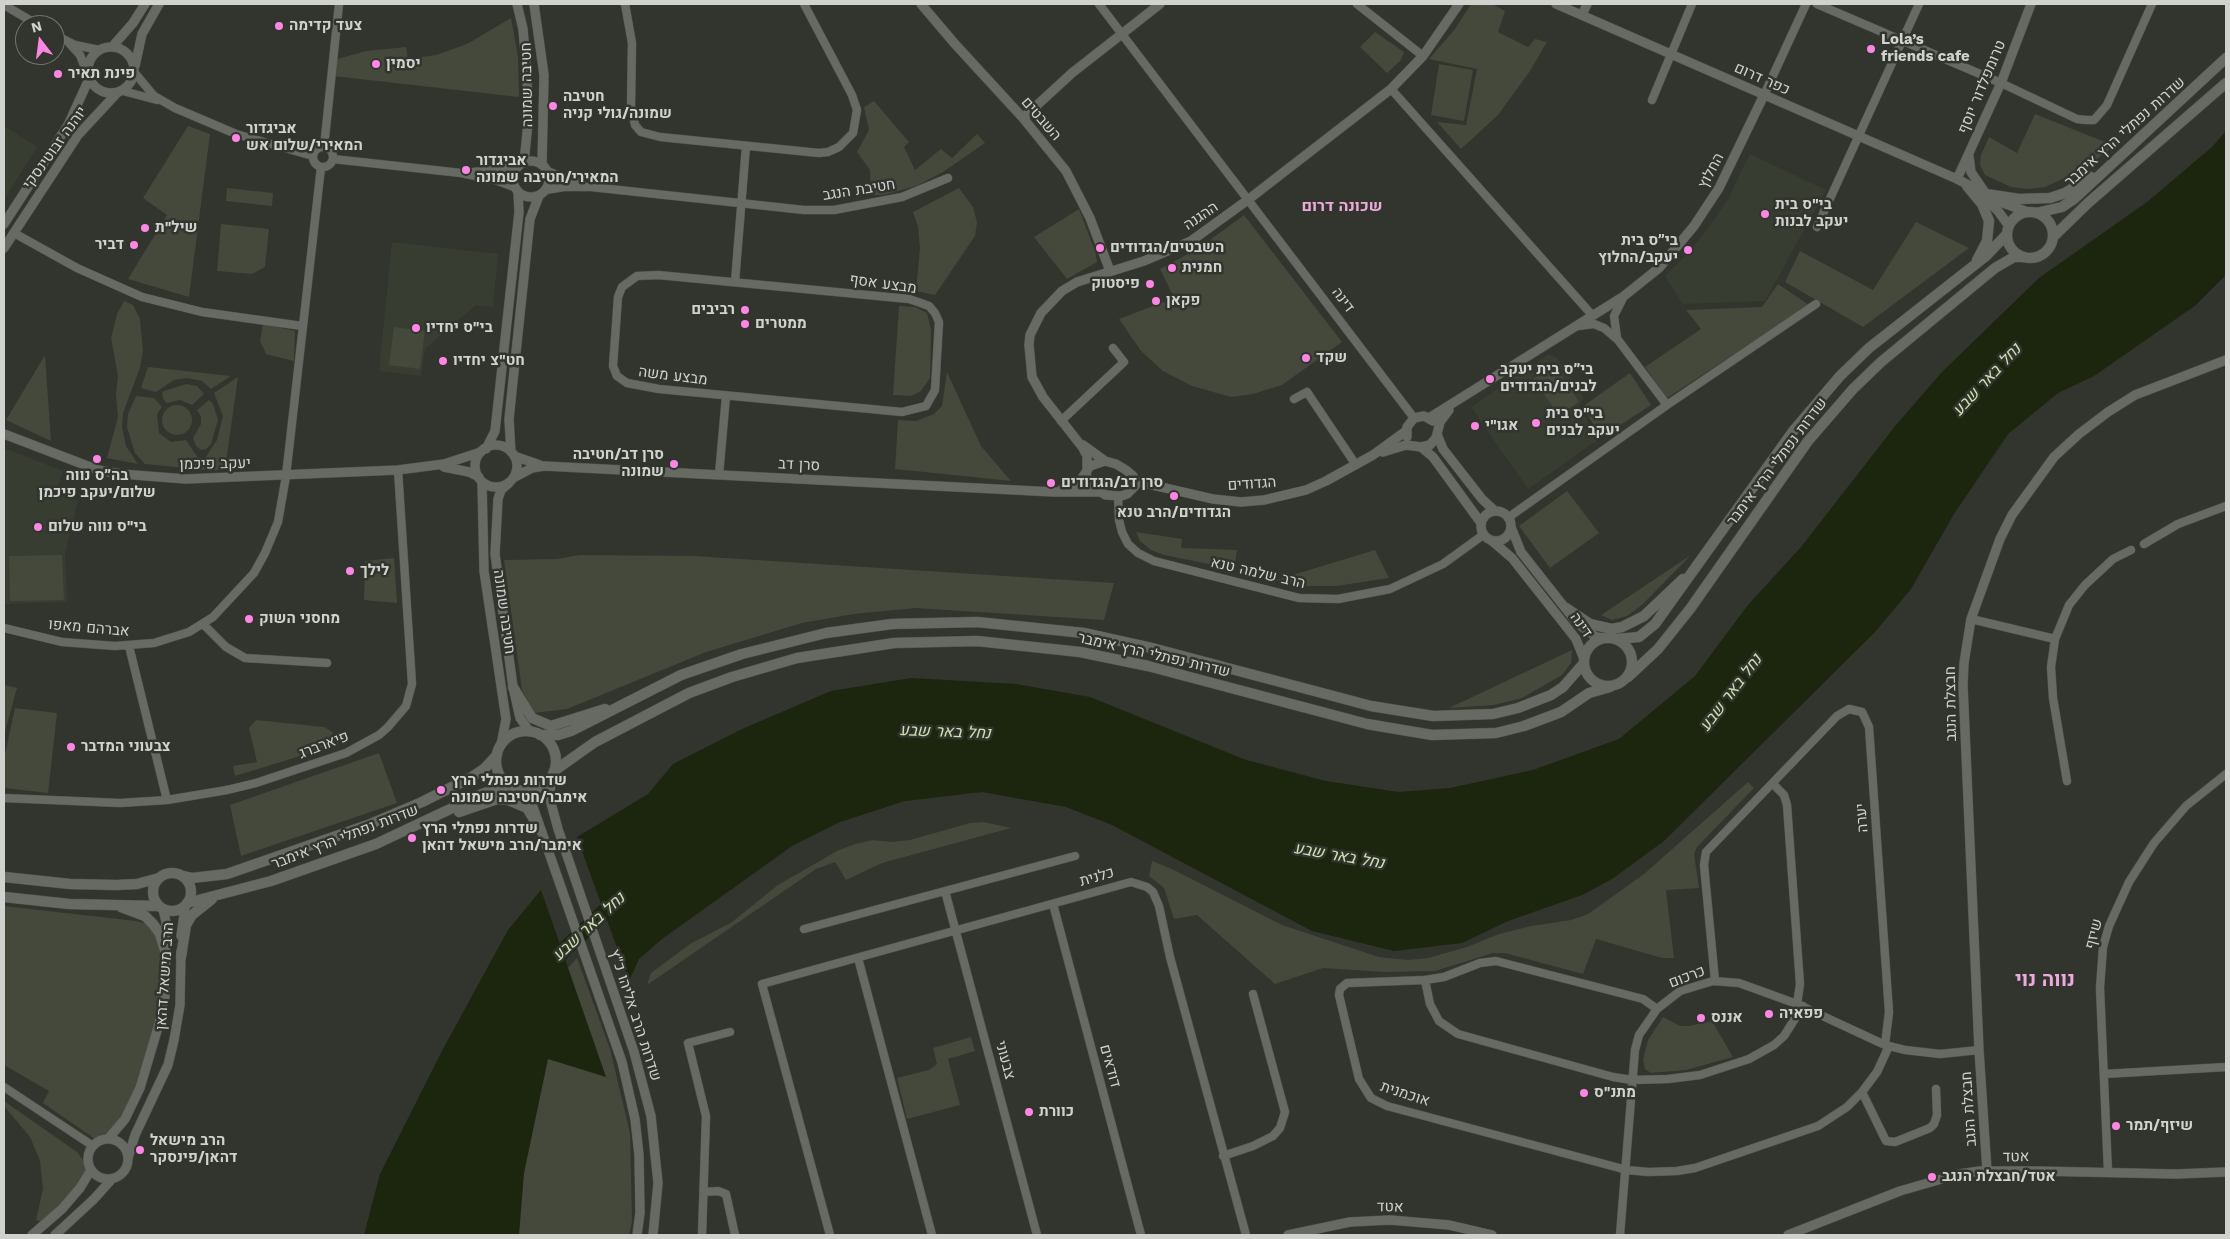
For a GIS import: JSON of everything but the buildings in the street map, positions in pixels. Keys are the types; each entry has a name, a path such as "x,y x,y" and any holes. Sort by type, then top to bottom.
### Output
{"main road":[{"name":"שדרות נפתלי הרץ אימבר","path":"2032,212 2062,207 2113,163 2226,58"},
{"name":"שדרות נפתלי הרץ אימבר","path":"2053,237 2088,203 2226,84"},
{"path":"1986,194 2019,199 2050,198 2065,193 2113,163"},
{"path":"1967,186 1982,204 1988,221 1987,241 1974,265"},
{"path":"2032,212 2047,219 2053,231 2053,237 2046,251 2032,257 2024,256 2012,248 2008,230 2017,216 2032,212"},
{"name":"שדרות נפתלי הרץ אימבר","path":"1617,639 1639,637 1647,632 1703,559 1769,464 1816,401 1869,348 1996,247 2008,230"},
{"name":"שדרות נפתלי הרץ אימבר","path":"1628,678 1658,649 1690,609 1808,441 1853,389 1881,362 1995,268 2014,257 2024,256"},
{"path":"1566,608 1590,624 1612,629 1622,627 1644,616 1657,606 1703,559"},
{"name":"שדרות נפתלי הרץ אימבר","path":"535,733 558,736 571,731 681,675 734,656 793,640 862,628 927,622 1013,624 1084,633 1152,648 1371,706 1433,716 1493,714 1551,696 1563,687 1584,661"},
{"path":"1605,638 1617,639 1624,643 1632,656 1631,671 1628,678 1610,687 1595,683 1589,678 1584,661 1588,647 1605,638"},
{"name":"שדרות נפתלי הרץ אימבר","path":"552,775 595,742 689,693 732,677 797,658 894,643 977,641 1080,652 1148,666 1367,724 1432,735 1496,733 1524,726 1560,712 1589,693 1610,687"},
{"path":"513,687 532,718 551,726 641,696"},
{"path":"535,733 552,747 556,763 552,775 536,789 513,787 498,772 499,750 514,734 535,733"},
{"name":"שדרות נפתלי הרץ אימבר","path":"183,876 192,878 227,874 368,825 422,802 472,777 485,768 499,750"},
{"name":"שדרות נפתלי הרץ אימבר","path":"186,905 271,881 376,844 482,794 513,787"},
{"path":"415,827 498,799 519,803 527,808 543,836"},
{"path":"4,877 70,884 116,885 137,884 171,873 183,876 190,886 191,892 186,905 174,911 160,907 69,904 4,897"},
{"path":"159,878 153,888 153,895 160,907"},
{"path":"181,957 186,925 192,915 220,895"},
{"path":"116,905 145,916 160,934 166,954"}],"street":[{"path":"112,47 134,23 145,4"},
{"path":"120,92 131,83 142,34 159,4"},
{"path":"324,147 339,4"},
{"name":"חטיבה שמונה","path":"517,4 522,29 527,76 528,123 521,165"},
{"name":"חטיבה שמונה","path":"534,4 544,76 545,168"},
{"path":"625,4 630,24 633,57 631,106 635,125 641,132 660,138 828,152 848,141 853,133 857,110 852,95 804,4"},
{"name":"השבטים","path":"921,4 954,44 1023,118 1074,182 1110,272"},
{"name":"דינה","path":"1099,4 1157,82 1250,199 1414,418"},
{"path":"1023,118 1072,73 1123,35 1160,4"},
{"path":"1357,4 1423,56"},
{"name":"ההגנה","path":"1086,471 1087,456 1079,442 1043,397 1032,376 1029,357 1030,335 1041,313 1062,291 1077,282 1144,261 1191,240 1250,199 1391,89 1423,56 1459,4"},
{"name":"כפר דרום","path":"1556,4 1957,179 1986,194 2032,212"},
{"path":"1582,15 1587,4"},
{"path":"1652,100 1692,4"},
{"name":"החלוץ","path":"1592,315 1624,296 1659,268 1694,226 1719,188 1806,4"},
{"path":"1817,4 2000,83 2077,119 2094,120 2108,105 2152,4"},
{"path":"1817,227 1919,4"},
{"name":"טרומפלדור יוסף","path":"1957,179 2000,83 2031,4"},
{"path":"4,5 21,15"},
{"path":"67,42 99,50 112,47 124,51 129,56 134,70 148,91 161,101"},
{"path":"67,42 80,55 88,76 97,90 110,94 120,92 161,101 236,134 313,156"},
{"path":"88,76 90,60 99,50"},
{"name":"יוהנה זבוטינסקי","path":"4,224 68,125 83,96 88,76"},
{"path":"1391,89 1592,315 1456,402 1428,418 1414,418 1408,424 1406,431 1409,440 1433,457 1481,523 1484,535 1492,541 1505,538 1511,527 1509,517 1503,512 1495,511 1486,514 1481,523"},
{"name":"יוהנה זבוטינסקי","path":"4,248 78,135 120,92"},
{"path":"735,282 746,146"},
{"path":"324,147 331,151 333,159 329,166 321,167 314,163 313,156 318,148 324,147"},
{"path":"1969,153 1971,172 1986,194"},
{"path":"333,159 461,173 495,180 526,197 564,187 591,187"},
{"path":"461,173 521,165 534,161 545,168 591,187"},
{"path":"521,165 512,179 516,190 519,212 495,431 476,462 481,479 496,487 511,480 517,467 513,454 509,419 529,228 532,208 549,180 545,168"},
{"name":"אברהם מאפו","path":"4,628 62,642 129,646 154,644 189,632 213,617 242,588 266,554 278,522 286,476 321,167"},
{"name":"חטיבת הנגב","path":"591,187 742,203 834,210 902,197 948,178"},
{"name":"כפר דרום","path":"1957,179 1987,199 2008,230"},
{"path":"14,233 77,268 142,297 202,312 302,326"},
{"name":"מבצע משה","path":"726,396 638,387 627,383 617,376 613,366 614,346 618,297 622,286 637,276 658,275 735,282"},
{"name":"מבצע אסף","path":"726,396 910,412 926,406 935,390 937,373 939,322 936,313 929,306 909,299 735,282"},
{"path":"1618,340 1614,316 1624,296"},
{"path":"1509,517 1667,405 1816,304"},
{"path":"1570,330 1583,324 1594,324 1604,328 1618,340 1667,405"},
{"path":"1061,421 1124,362 1113,348"},
{"name":"חבצלת הנגב","path":"1987,1171 1979,1050 1963,685 1964,664 1971,619 2000,539 2012,515 2054,457 2084,430 2135,395 2226,360"},
{"path":"1294,399 1307,392 1360,462"},
{"path":"719,475 726,396"},
{"path":"1419,447 1430,445 1445,414 1456,402"},
{"path":"1428,418 1435,423 1443,449 1482,499 1495,511"},
{"name":"הגדודים","path":"1360,462 1406,431"},
{"name":"יעקב פיכמן","path":"4,434 98,470 121,474 186,479 398,470 434,466 466,459 484,450"},
{"name":"ההגנה","path":"1079,442 1105,462"},
{"path":"484,450 496,446 513,454"},
{"name":"הגדודים","path":"1135,482 1213,499 1241,502 1264,500 1306,490 1360,462 1397,447 1419,447"},
{"name":"סרן דב","path":"513,454 544,466"},
{"path":"1105,462 1126,470 1135,482 1128,494 1118,496 1100,492 1089,483 1086,471 1096,463 1105,462"},
{"name":"יעקב פיכמן","path":"434,466 454,468 481,479"},
{"name":"סרן דב","path":"511,480 532,468 544,466 1054,492 1100,492"},
{"name":"פיארברג","path":"4,798 108,803 167,800 228,790 320,762 366,743 379,735 398,718 406,706 412,684 398,470"},
{"name":"סרן דב","path":"1054,492 1071,487 1086,471"},
{"name":"חטיבה שמונה","path":"481,479 483,563 506,719 499,750"},
{"name":"חטיבה שמונה","path":"511,480 501,490 498,499 495,554 513,687 520,718 535,733"},
{"name":"הרב שלמה טנא","path":"1118,496 1119,520 1122,532 1128,544 1138,553 1154,561 1299,598 1338,599 1390,589 1443,564 1484,535"},
{"path":"2144,544 2178,524 2226,506"},
{"name":"דינה","path":"1511,527 1521,552 1583,629 1596,637 1605,638"},
{"name":"דינה","path":"1492,541 1512,558 1576,639 1584,661"},
{"path":"2067,781 2052,698 2054,638 2069,605 2085,585 2113,559 2131,550"},
{"path":"1971,619 2054,638"},
{"path":"203,624 226,648 245,658 327,663"},
{"path":"129,646 167,800"},
{"name":"יערה","path":"1774,784 1843,712 1855,709 1862,712 1868,719 1889,1012 1887,1045"},
{"name":"שיזף","path":"2108,1172 2100,968 2103,948 2116,909 2139,866 2164,830 2191,802 2226,774"},
{"name":"שדרות הרב אליהו כ\"ץ","path":"552,775 551,804 558,829 623,1018 651,1116 658,1183 653,1235"},
{"path":"1657,1009 1643,999 1496,961 1480,963 1444,977 1425,980 1430,1004 1436,1017 1444,1027 1458,1034 1613,1077 1632,1080 1668,1080 1700,1075 1749,1059 1784,1036 1800,1005 1787,805 1784,795 1774,784 1706,852 1704,865 1715,981"},
{"name":"שדרות הרב אליהו כ\"ץ","path":"513,787 532,804 622,1062 635,1119 641,1183 636,1235"},
{"path":"804,929 1075,856"},
{"name":"כלנית","path":"830,1235 762,984 1123,883 1140,884 1152,892 1159,906 1170,957 1246,1235"},
{"name":"צבעוני","path":"945,891 1037,1235"},
{"name":"דודאים","path":"1053,904 1141,1235"},
{"name":"הרב מישאל דהאן","path":"128,1158 135,1135 168,1065 180,1005 181,920 186,905"},
{"name":"הרב מישאל דהאן","path":"108,1139 125,1119 132,1105 153,1048 165,996 166,922 160,907"},
{"path":"858,958 932,1235"},
{"name":"אוכמנית","path":"1425,980 1353,982 1347,983 1340,989 1339,1004 1359,1078 1371,1098 1386,1106 1627,1170"},
{"name":"כרכום","path":"1620,1235 1627,1170 1635,1050 1639,1035 1657,1009 1680,991 1715,981 1751,985 1887,1045 1905,1050 1940,1054 1979,1050"},
{"path":"1223,1156 1253,1146 1273,1136 1280,1128 1285,1112 1253,994"},
{"path":"702,1235 706,1116 688,1043 730,1032"},
{"path":"1627,1170 1677,1171 1721,1160 1807,1132 1832,1118 1862,1092 1877,1072 1887,1045"},
{"path":"2104,1074 2226,1067"},
{"path":"4,1087 92,1146"},
{"path":"1862,1092 1886,1141 1895,1142 1930,1128 1934,1124 1937,1115 1936,1089"},
{"path":"55,1235 94,1199 111,1180 123,1174 128,1158 125,1148 120,1143 108,1139 92,1146 87,1160 91,1170 97,1177 111,1180"},
{"path":"32,1235 68,1202 80,1188 91,1170"},
{"name":"אטד","path":"1788,1235 1922,1184 1959,1174 1987,1171 2176,1174 2226,1172"},
{"path":"704,1192 718,1191 726,1194 735,1235"},
{"name":"אטד","path":"1288,1235 1350,1222 1390,1220 1449,1225 1492,1235"}],"shaded area":[{"path":"1471,4 1492,4 1505,11 1498,32 1528,47 1535,39 1547,42 1530,71 1498,115 1461,149 1437,122 1466,125 1477,69 1429,59 1455,29"},
{"path":"511,18 518,56 519,97 333,76 334,60 366,51 406,47 408,59 436,55 467,44"},
{"path":"1375,32 1404,52 1401,60 1387,73 1360,47"},
{"path":"1439,64 1473,70 1464,121 1431,115"},
{"path":"874,101 909,142 904,147 915,170 941,149 952,158 977,134 985,143 943,172 916,186 883,195 871,195 870,170 857,152 869,130 864,107"},
{"path":"2035,114 2115,146 2078,172 2045,187 2028,189 2011,187 1985,175 1980,165 1981,155 1989,137 2017,153"},
{"path":"4,126 37,147 4,200"},
{"path":"188,126 210,134 189,297 128,279 167,215 143,198"},
{"name":"בי\"ס בית יעקב לבנות","path":"1750,154 1826,190 1765,301 1683,304 1665,276 1707,230 1728,199"},
{"path":"227,188 273,193 272,206 226,201"},
{"path":"959,188 973,207 977,222 975,236 935,295 916,291 920,248 918,227 913,212"},
{"path":"1079,209 1095,251 1097,262 1067,279 1034,237"},
{"path":"1244,215 1342,342 1282,385 1253,394 1231,397 1192,386 1163,371 1141,351 1119,319 1174,298 1160,269 1199,248"},
{"path":"1916,222 1969,248 1863,327 1785,282 1800,251 1873,290"},
{"path":"221,224 269,229 265,267 252,274 217,271"},
{"name":"בי\"ס יחדיו","path":"392,242 498,254 493,307 476,305 425,349 421,376 379,371"},
{"path":"1778,284 1809,305 1667,398 1645,367 1701,329 1686,310 1762,307"},
{"path":"124,301 133,305 140,319 143,351 140,368 123,413 122,427 126,446 138,464 107,458 118,417 116,394 118,376 111,338 117,314"},
{"path":"899,306 915,307 927,313 931,330 930,378 921,391 911,396 893,395"},
{"path":"263,324 295,331 294,361 266,354 260,341"},
{"path":"394,327 425,331 420,369 389,365"},
{"name":"בי\"ס בית יעקב לבנים","path":"1549,354 1557,358 1584,398 1579,407 1599,439 1528,489 1471,407"},
{"path":"45,355 51,441 6,420"},
{"path":"1554,365 1579,402 1559,415 1533,379"},
{"path":"148,367 231,376 211,389 202,381 187,378 174,380 156,392 141,388"},
{"path":"947,372 981,446 1011,481 895,469 898,420 916,421 934,414 942,406"},
{"path":"1630,373 1651,405 1602,437 1582,407"},
{"path":"238,377 225,470 213,470 205,458 217,440 223,416 214,393"},
{"path":"186,384 197,386 204,394 192,405 180,400 167,403 163,399 162,393 164,391"},
{"path":"136,396 154,398 162,407 157,414 159,433 171,442 186,440 206,470 145,464 135,453 127,427 128,414"},
{"path":"209,400 213,404 218,420 211,444 206,449 201,450 196,446 193,438 201,424 201,417 197,410"},
{"path":"177,405 183,406 191,414 191,426 183,434 177,435 171,434 163,426 162,420 163,414 171,406"},
{"name":"בי\"ס נווה שלום","path":"4,448 63,471 55,494 78,501 65,553 67,602 4,604"},
{"path":"1567,491 1599,533 1550,568 1519,526"},
{"path":"1136,532 1182,539 1181,548 1237,550 1234,569 1164,555 1151,550 1140,541"},
{"path":"1375,550 1389,578 1336,586 1301,586 1276,580"},
{"path":"62,555 64,600 10,601 9,556"},
{"path":"579,555 694,556 1114,583 1104,620 915,608 854,614 802,623 706,652 567,709 534,713 522,690 504,560 557,559"},
{"path":"1691,555 1643,604 1627,616 1612,620 1601,615"},
{"path":"394,558 397,603 364,600 365,561"},
{"path":"1572,650 1571,663 1562,675 1522,698 1494,705 1449,708"},
{"path":"4,685 17,688 4,735"},
{"path":"15,708 57,713 48,793 4,788 4,759"},
{"path":"256,720 324,727 332,732 339,744 235,776 233,766 257,762 249,728"},
{"path":"379,753 397,803 241,856 230,805"},
{"path":"1748,782 1754,788 1697,847 1694,854 1699,888 1666,890 1674,958 1662,958 1596,939 1583,974 1505,953 1493,953 1435,971 1385,972 1323,968 1275,984 1197,915 1174,919 1164,888 1149,876 1152,861 1174,870 1282,925 1379,957 1408,960 1428,958 1467,947 1499,934 1531,926 1571,920 1588,914 1644,874"},
{"path":"983,822 1011,828 882,863 846,880 835,862 816,869 647,985 651,973 690,944 732,922 778,885 837,851 873,840 891,842 910,840 970,823"},
{"path":"4,906 136,921 157,927 162,936 161,998 155,1037 128,1110 105,1140 98,1141 43,1103 49,1091 4,1065"},
{"path":"577,958 610,1049 630,1133 632,1221 629,1235 514,1235 528,1013"},
{"path":"1663,1017 1680,1026 1712,1021 1733,1057 1686,1070 1651,1073 1645,1069 1643,1060 1648,1040"},
{"path":"971,1037 975,1051 948,1059 960,1105 907,1119 897,1078 929,1070 937,1064 933,1048"},
{"path":"4,1101 77,1152 86,1164 86,1172 77,1185 43,1223 36,1220 43,1189 40,1161 30,1137 4,1106"}],"water":[{"path":"2226,131 2226,275 2196,305 2094,376 2058,393 2008,434 1954,514 1911,589 1875,632 1664,841 1612,879 1582,895 1508,921 1462,943 1394,951 1312,931 1112,825 1066,807 982,792 905,801 840,822 792,846 662,939 639,959 629,981 577,837 648,794 673,764 742,729 831,691 911,678 1016,684 1090,697 1246,760 1326,781 1398,792 1450,788 1533,770 1619,739 1695,676 1748,605 1801,547 1896,425 1942,372 2039,278 2147,202 2212,147"},
{"path":"541,890 606,1077 548,1059 524,1173 519,1235 364,1235 380,1174 443,1049 508,930"}],"waterway":[{"name":"נחל באר שבע","path":"547,966 620,897"}],"place":[{"name":"צעד קדימה","path":"279,26"},
{"name":"Lola’s friends cafe","path":"1871,49"},
{"name":"יסמין","path":"376,64"},
{"name":"פינת תאיר","path":"58,74"},
{"name":"חטיבה שמונה/גולי קניה","path":"553,106"},
{"name":"אביגדור המאירי/שלום אש","path":"236,138"},
{"name":"אביגדור המאירי/חטיבה שמונה","path":"466,170"},
{"name":"בי\"ס בית יעקב לבנות","path":"1765,214"},
{"name":"שיל\"ת","path":"145,228"},
{"name":"דביר","path":"134,245"},
{"name":"השבטים/הגדודים","path":"1100,248"},
{"name":"בי״ס בית יעקב/החלוץ","path":"1688,250"},
{"name":"חמנית","path":"1172,268"},
{"name":"פיסטוק","path":"1150,284"},
{"name":"פקאן","path":"1156,301"},
{"name":"רביבים","path":"745,310"},
{"name":"ממטרים","path":"745,324"},
{"name":"בי\"ס יחדיו","path":"416,328"},
{"name":"שקד","path":"1306,358"},
{"name":"חט\"צ יחדיו","path":"443,361"},
{"name":"בי״ס בית יעקב לבנים/הגדודים","path":"1490,379"},
{"name":"בי\"ס בית יעקב לבנים","path":"1536,423"},
{"name":"אגו\"י","path":"1475,426"},
{"name":"בה״ס נווה שלום/יעקב פיכמן","path":"97,459"},
{"name":"סרן דב/חטיבה שמונה","path":"674,464"},
{"name":"סרן דב/הגדודים","path":"1051,483"},
{"name":"הגדודים/הרב טנא","path":"1174,496"},
{"name":"בי\"ס נווה שלום","path":"38,527"},
{"name":"לילך","path":"350,571"},
{"name":"מחסני השוק","path":"249,619"},
{"name":"צבעוני המדבר","path":"71,747"},
{"name":"שדרות נפתלי הרץ אימבר/חטיבה שמונה","path":"441,790"},
{"name":"שדרות נפתלי הרץ אימבר/הרב מישאל דהאן","path":"412,838"},
{"name":"פפאיה","path":"1769,1014"},
{"name":"אננס","path":"1701,1018"},
{"name":"מתנ\"ס","path":"1584,1093"},
{"name":"כוורת","path":"1029,1112"},
{"name":"שיזף/תמר","path":"2116,1126"},
{"name":"הרב מישאל דהאן/פינסקר","path":"140,1150"},
{"name":"אטד/חבצלת הנגב","path":"1932,1177"}],"district":[{"name":"שכונה דרום","path":"1342,206"},
{"name":"נווה נוי","path":"2045,980"}]}
